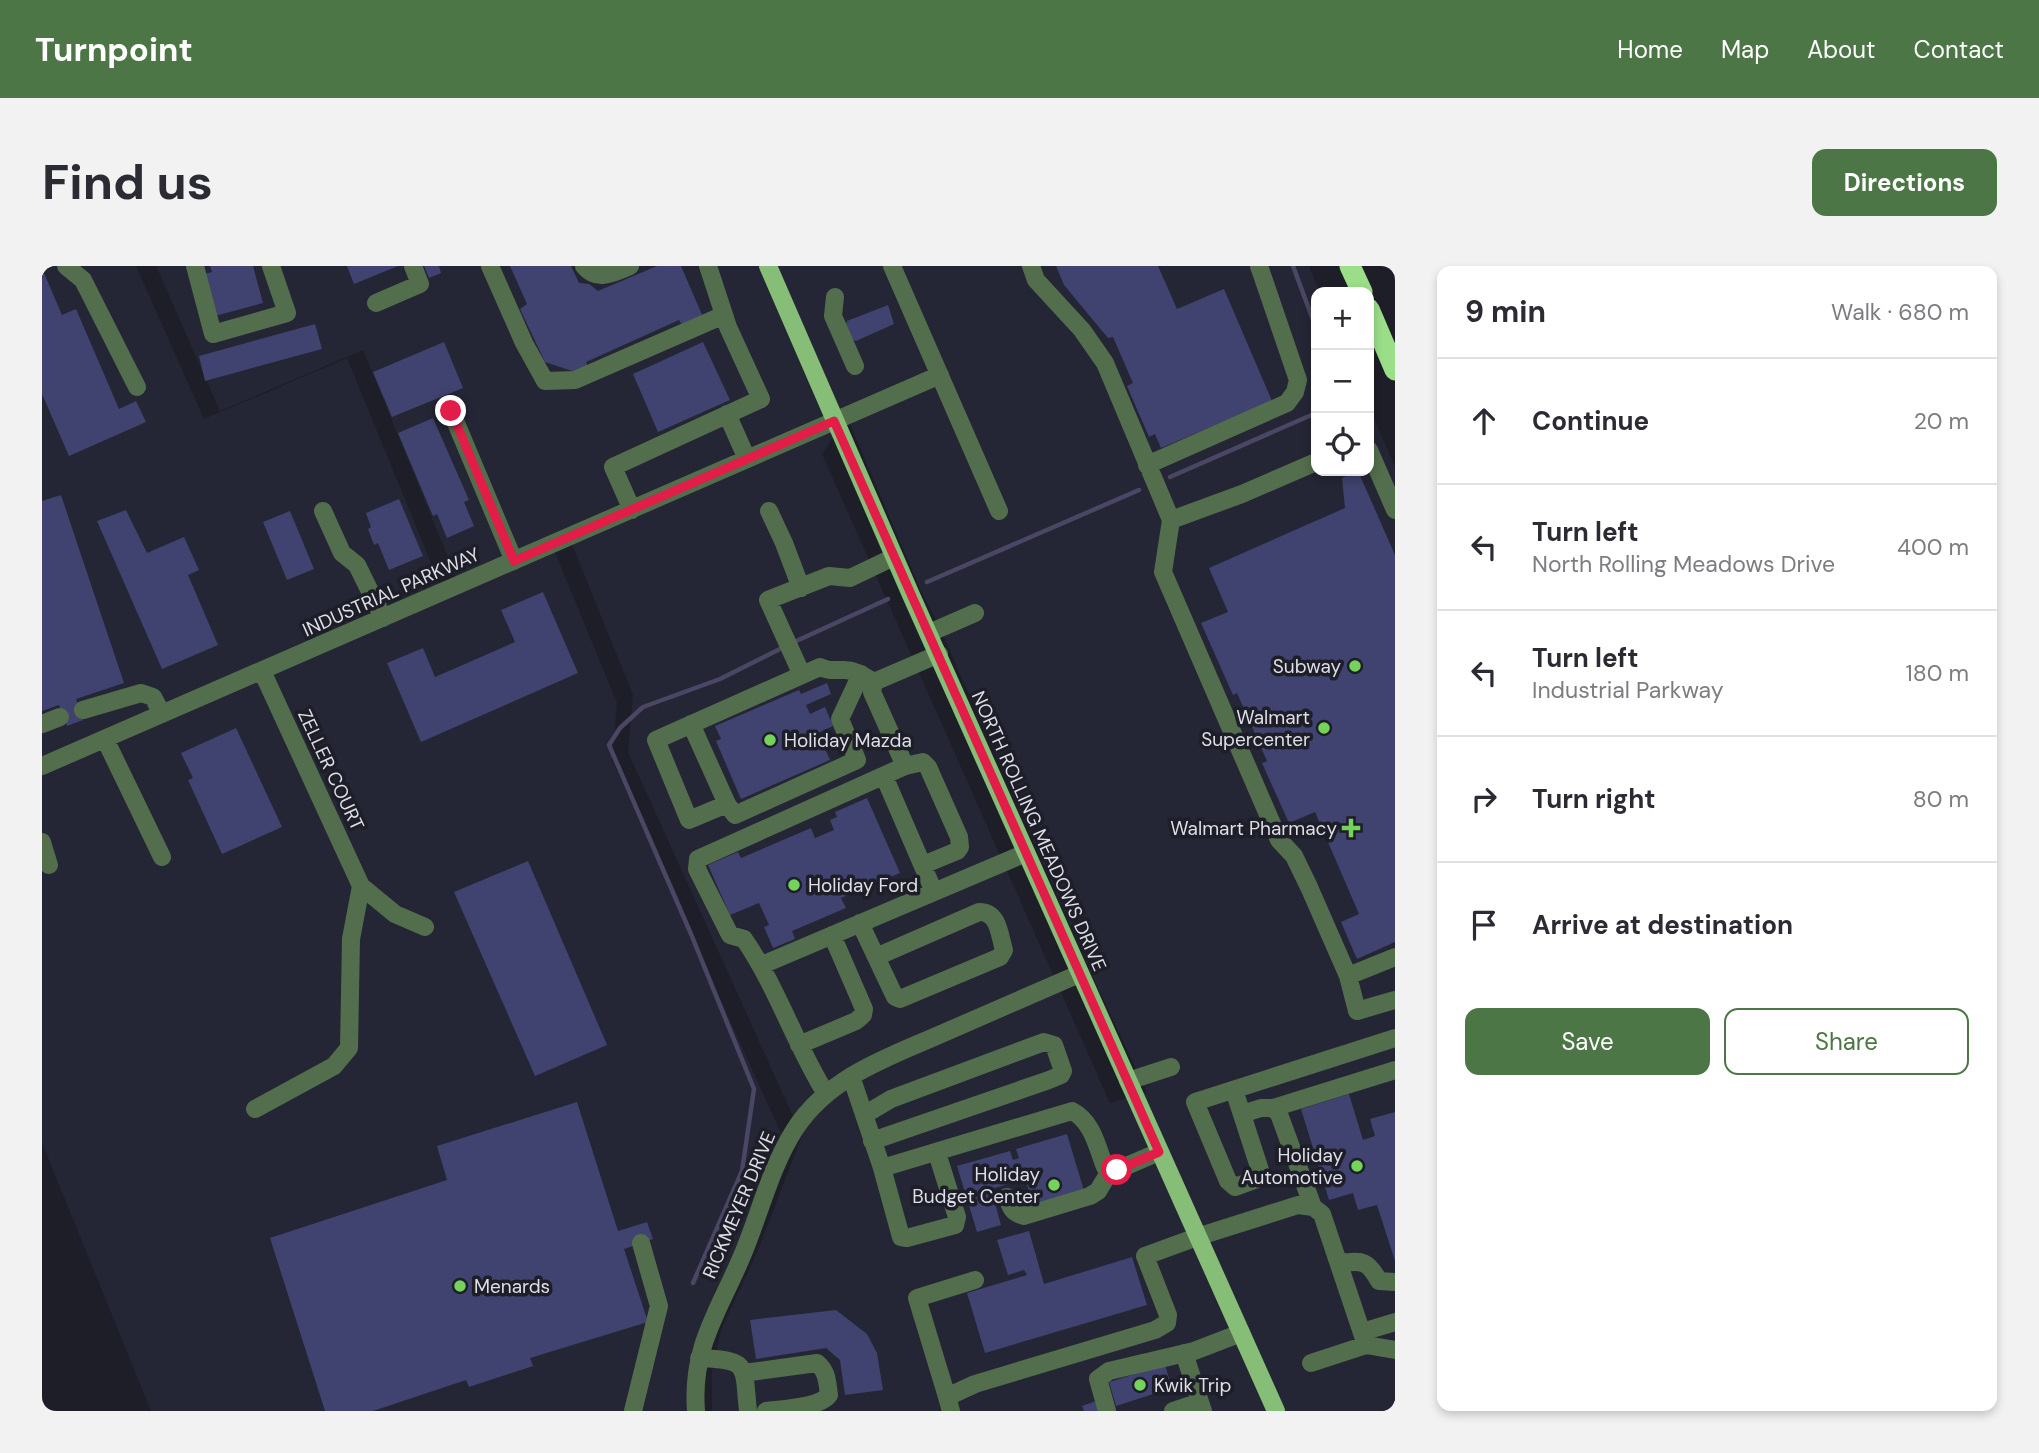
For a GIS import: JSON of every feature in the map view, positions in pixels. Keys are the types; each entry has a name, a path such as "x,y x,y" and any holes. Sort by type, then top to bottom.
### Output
{"highway":[{"path":"1350,266 1360,287"},
{"path":"1374,321 1395,370"}],"main road":[{"name":"NORTH ROLLING MEADOWS DRIVE","path":"768,266 894,557 1276,1411"}],"street":[{"path":"66,266 82,280 138,387"},
{"path":"195,266 213,334 287,313 271,266"},
{"path":"376,303 420,284 413,266"},
{"path":"489,266 524,343 545,381 575,380 724,315"},
{"path":"584,266 599,276 630,266"},
{"path":"632,510 613,467 761,399 724,315 708,266"},
{"path":"892,266 999,511"},
{"path":"1031,266 1036,280 1082,330 1105,363 1171,520 1163,572 1279,840 1294,856 1348,976 1357,1011 1395,1000"},
{"path":"1147,465 1287,403 1295,392 1298,380 1258,266"},
{"path":"835,297 833,316 855,366"},
{"name":"INDUSTRIAL PARKWAY","path":"42,766 940,375"},
{"path":"451,411 514,561"},
{"path":"727,414 747,459"},
{"path":"1374,462 1395,510"},
{"path":"1171,520 1242,494 1311,464"},
{"path":"323,511 342,553 358,565 383,618"},
{"path":"769,511 800,588"},
{"path":"802,675 768,600 829,576 850,578 894,557"},
{"path":"929,633 975,613"},
{"path":"691,724 734,815 857,760 840,719 868,678 939,654"},
{"path":"727,804 689,820 656,740 820,667 830,671 844,669 868,678"},
{"name":"ZELLER COURT","path":"262,671 361,887"},
{"path":"868,678 905,766"},
{"path":"83,710 141,693 153,697 162,714"},
{"path":"42,724 60,718"},
{"path":"105,739 162,857"},
{"path":"826,1094 799,1045 762,965 744,939 730,935 697,869 698,859 905,766 923,762 928,767 959,837 960,847 957,851 923,865"},
{"path":"884,776 934,892"},
{"path":"42,842 49,865"},
{"path":"762,965 1026,853"},
{"path":"256,1109 334,1066 349,1048 351,939 361,887 395,914 425,927"},
{"path":"860,923 876,957 895,997 900,999 1000,957 1004,950 994,917 987,912 979,912 876,957"},
{"path":"799,1045 856,1021 863,1015 864,1009 832,935"},
{"path":"1348,976 1395,957"},
{"name":"RICKMEYER DRIVE","path":"695,1411 699,1358 708,1328 742,1258 780,1156 796,1128 826,1094 870,1065 1080,974"},
{"path":"1234,1090 1260,1170 1257,1179 1235,1187 1228,1181 1195,1102 1395,1038"},
{"path":"864,1115 891,1100 1044,1042 1054,1045 1063,1071 1061,1075 1049,1080 872,1141"},
{"path":"1128,1081 1171,1068"},
{"path":"1242,1114 1261,1108 1273,1108 1395,1070"},
{"path":"851,1076 882,1168 901,1237 907,1238 955,1224 957,1217 937,1153"},
{"path":"1273,1108 1279,1114 1313,1207"},
{"path":"882,1168 1072,1111 1082,1116 1089,1126 1105,1167 1110,1171 1159,1152"},
{"path":"1007,1197 1012,1210 1024,1216 1098,1191 1110,1171"},
{"path":"975,1280 917,1298 949,1404 975,1384 1155,1330 1167,1323 1168,1315 1145,1256 1298,1205 1313,1207 1322,1214 1364,1338"},
{"path":"633,1411 659,1306 641,1244"},
{"path":"1339,1263 1362,1261 1371,1267 1379,1281 1395,1282"},
{"path":"1311,1363 1395,1322"},
{"path":"1107,1411 1098,1379 1109,1371 1184,1353 1241,1333"},
{"path":"1364,1338 1395,1350"},
{"path":"1173,1411 1201,1407 1184,1353"},
{"path":"699,1358 730,1359 738,1363 744,1373 748,1411"},
{"path":"744,1373 817,1363 827,1375 829,1395 826,1399 818,1403 766,1411"}],"shaded area":[{"path":"42,266 136,266 204,419 347,358 443,592 552,545 617,703 612,760 786,1144 712,1318 696,1411 151,1411 42,1143"},
{"path":"156,266 1309,266 1318,287 1311,287 1311,476 1374,476 1374,419 1395,467 1395,1411 712,1411 712,1371 721,1330 758,1250 802,1136 628,752 633,695 569,537 459,584 363,350 220,411","holes":["847,417 921,591 939,626 1095,982 1147,1092 1110,1103 822,454"]}],"building":[{"path":"210,266 253,266 263,303 215,316 204,274 212,272"},
{"path":"347,266 398,266 354,284"},
{"path":"424,266 439,266 441,273 429,278"},
{"path":"510,266 571,266 579,283 589,284 598,291 657,266 681,266 703,317 682,325 679,320 586,362 589,369 578,373 545,362 520,309 527,304"},
{"path":"1056,266 1158,266 1177,309 1224,289 1272,401 1161,448 1155,434 1149,437 1127,386 1133,383 1113,337 1108,338 1064,285"},
{"path":"44,273 62,315 76,309 119,409 136,401 146,422 69,456 42,394"},
{"path":"888,305 894,324 856,341 852,340 847,321"},
{"path":"315,324 322,349 205,381 199,356"},
{"path":"444,342 463,388 392,417 373,372"},
{"path":"703,342 730,400 658,432 633,374"},
{"path":"433,418 469,500 464,502 474,526 447,538 437,514 433,516 398,433"},
{"name":"Walmart Supercenter","path":"1360,476 1395,555 1395,942 1357,959 1341,922 1359,914 1315,812 1289,823 1262,763 1267,761 1237,693 1233,695 1201,623 1228,612 1209,568 1345,508 1342,478"},
{"path":"61,495 124,683 76,699 83,720 67,726 59,705 42,711 42,501"},
{"path":"399,499 423,556 389,570 378,543 374,545 366,513"},
{"path":"126,510 147,553 184,537 199,570 188,575 218,645 162,669 97,521"},
{"path":"290,511 314,569 287,580 263,522"},
{"path":"543,592 578,673 421,742 387,663 423,648 435,677 515,642 501,610"},
{"name":"Holiday Mazda","path":"827,683 831,694 806,705 810,714 825,707 833,726 818,733 830,760 741,799 716,741 721,739 715,726 799,690 801,694"},
{"path":"236,728 282,827 222,854 188,780 193,778 181,753"},
{"name":"Holiday Ford","path":"867,798 900,873 841,898 846,908 792,931 795,939 773,948 764,927 769,925 759,903 730,915 708,865 738,852 741,858 811,828 815,838 834,830 830,820 837,817 835,812"},
{"path":"528,861 607,1045 535,1076 454,892"},
{"name":"Holiday Automotive","path":"1349,1094 1363,1140 1375,1136 1370,1119 1395,1112 1395,1261 1377,1205 1358,1210 1353,1193 1329,1200 1301,1109"},
{"name":"Menards","path":"577,1102 618,1231 647,1222 653,1239 624,1249 648,1322 530,1358 533,1366 469,1387 466,1380 373,1411 325,1411 270,1238 447,1180 437,1146"},
{"name":"Holiday Budget Center","path":"1067,1134 1085,1194 1034,1209 1023,1171 1017,1173 1019,1181 991,1189 1001,1225 977,1232 957,1166 1010,1151 1013,1160 1019,1158 1016,1149"},
{"path":"1029,1231 1044,1284 1132,1257 1147,1305 985,1353 967,1293 1027,1275 1024,1270 1008,1275 997,1240"},
{"path":"836,1310 867,1334 877,1353 883,1390 845,1395 840,1360 826,1348 756,1359 750,1320"},
{"name":"Kwik Trip","path":"1165,1365 1172,1388 1116,1406 1109,1382"},
{"path":"1099,1400 1102,1411 1084,1411 1082,1406"}],"waterway":[{"path":"1293,266 1311,315"},
{"path":"1170,477 1311,415"},
{"path":"927,582 1139,490"},
{"path":"792,643 888,599"},
{"path":"693,1283 742,1171 754,1089 691,934 609,745 620,728 643,707 720,679 784,647"}],"place":[{"name":"Subway","path":"1355,666"},
{"name":"Walmart Supercenter","path":"1324,728"},
{"name":"Holiday Mazda","path":"770,740"},
{"name":"Walmart Pharmacy","path":"1351,828"},
{"name":"Holiday Ford","path":"794,885"},
{"name":"Holiday Automotive","path":"1357,1166"},
{"name":"Holiday Budget Center","path":"1054,1185"},
{"name":"Menards","path":"460,1286"},
{"name":"Kwik Trip","path":"1140,1385"}],"route":[{"path":"451,411 514,561 834,421 1159,1152 1117,1170"}]}
